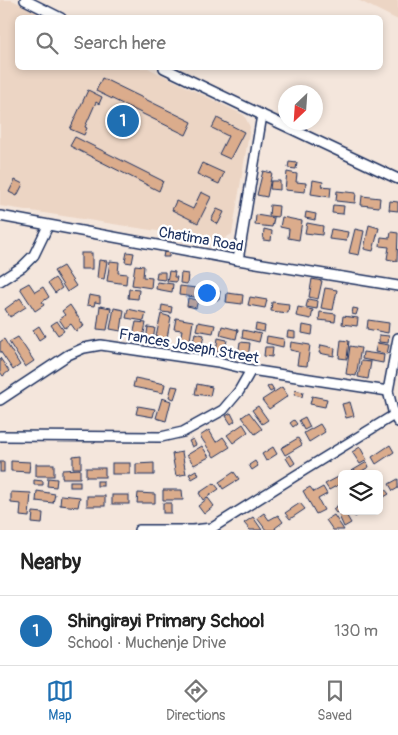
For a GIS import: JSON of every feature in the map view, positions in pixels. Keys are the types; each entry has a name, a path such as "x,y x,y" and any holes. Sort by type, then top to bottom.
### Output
{"street":[{"path":"25,0 55,15"},
{"path":"168,70 398,179"},
{"path":"238,260 262,115"},
{"name":"Chatima Road","path":"0,216 238,260 398,286"},
{"path":"0,281 22,267 34,255 48,226"},
{"path":"138,530 212,528 306,469 396,418 388,391 398,338"},
{"name":"Frances Joseph Street","path":"0,400 68,355 84,348 100,345 218,362 250,370 388,391"},
{"path":"0,436 161,437 183,432 223,410 239,391 250,370"}],"shaded area":[{"path":"0,0 12,0 43,15 15,15 15,70 152,70 244,115 250,127 232,234 220,241 0,206"},
{"path":"358,0 398,0 398,20"}],"building":[{"path":"102,78 192,122 186,135 96,91"},
{"path":"88,90 102,97 99,104 96,102 85,127 87,128 84,135 70,129"},
{"path":"217,118 244,132 230,159 219,154 228,136 212,128"},
{"path":"75,137 163,181 159,191 70,146"},
{"path":"289,162 297,163 296,169 288,168"},
{"path":"202,163 224,173 219,184 197,174"},
{"path":"263,171 272,173 267,197 257,195"},
{"path":"287,172 297,174 296,182 306,183 305,192 285,190"},
{"path":"15,180 23,184 17,196 9,192"},
{"path":"313,180 323,182 322,186 331,187 330,197 311,194"},
{"path":"271,181 280,181 280,190 270,189"},
{"path":"337,191 356,193 355,203 336,201"},
{"path":"201,192 211,197 198,223 172,210 176,201 193,209"},
{"path":"362,196 380,198 379,207 361,205"},
{"path":"390,201 398,202 398,211 389,210"},
{"path":"270,205 279,206 278,217 269,216"},
{"path":"333,205 344,206 343,214 332,213"},
{"path":"217,209 224,212 218,224 211,220"},
{"path":"306,212 316,214 315,220 305,218"},
{"path":"256,215 274,218 272,227 255,225"},
{"path":"282,217 302,221 299,240 288,238 289,229 280,227"},
{"path":"307,223 323,226 322,235 305,233"},
{"path":"369,225 379,228 373,251 364,249"},
{"path":"264,229 272,231 271,241 263,240"},
{"path":"331,229 348,232 346,241 329,239"},
{"path":"355,229 364,231 359,255 349,253"},
{"path":"391,232 398,233 397,261 387,259 389,247 380,246 381,237 390,238"},
{"path":"127,252 134,253 132,263 125,262"},
{"path":"164,252 169,253 169,257 163,257"},
{"path":"81,253 92,253 92,269 81,269"},
{"path":"99,260 107,261 104,279 97,278"},
{"path":"110,261 119,262 118,273 127,274 126,284 107,281"},
{"path":"135,265 144,266 143,277 152,278 151,288 132,285"},
{"path":"63,266 76,286 67,292 54,271"},
{"path":"169,271 175,272 176,282 167,281"},
{"path":"157,272 165,272 165,280 156,279"},
{"path":"181,273 188,274 187,284 180,283"},
{"path":"55,278 62,288 55,293 48,283"},
{"path":"312,279 322,281 318,299 309,297"},
{"path":"157,282 173,284 172,292 156,289"},
{"path":"29,283 35,292 43,287 49,297 42,302 44,305 35,311 20,288"},
{"path":"180,286 196,288 195,297 179,295"},
{"path":"325,288 337,290 333,310 321,308"},
{"path":"129,289 139,290 138,299 128,298"},
{"path":"204,289 220,291 219,300 202,298"},
{"path":"227,293 243,295 242,304 226,302"},
{"path":"89,295 100,297 100,303 95,302 94,306 87,305"},
{"path":"250,297 267,300 265,308 248,305"},
{"path":"20,298 26,307 10,317 5,309"},
{"path":"188,298 198,300 196,308 187,306"},
{"path":"308,299 318,301 317,309 306,307"},
{"path":"272,302 289,304 288,313 271,311"},
{"path":"70,305 84,326 76,331 71,324 65,328 59,319 65,315 62,311"},
{"path":"162,305 172,307 171,313 161,312"},
{"path":"100,306 111,308 107,330 97,329"},
{"path":"298,307 313,310 311,319 296,316"},
{"path":"114,308 124,310 121,331 110,329"},
{"path":"353,308 358,309 356,315 352,314"},
{"path":"128,309 146,313 144,321 126,318"},
{"path":"320,312 336,314 335,322 319,320"},
{"path":"161,314 171,317 166,343 155,341"},
{"path":"343,316 358,318 357,326 342,324"},
{"path":"176,318 193,321 189,346 179,344 182,330 174,329"},
{"path":"368,320 389,323 388,333 367,329"},
{"path":"57,321 64,331 58,335 51,325"},
{"path":"136,322 146,323 143,338 133,336"},
{"path":"198,322 215,325 213,333 196,330"},
{"path":"256,324 265,326 264,332 255,330"},
{"path":"303,325 313,327 312,335 302,333"},
{"path":"39,326 45,336 39,340 33,330"},
{"path":"222,326 238,330 236,339 220,335"},
{"path":"148,327 155,328 153,340 146,339"},
{"path":"243,330 261,334 259,342 242,338"},
{"path":"288,331 295,332 295,338 287,337"},
{"path":"195,333 204,335 201,349 192,347"},
{"path":"379,335 389,336 388,343 379,342"},
{"path":"267,336 284,339 283,347 266,343"},
{"path":"18,337 34,361 25,367 9,342"},
{"path":"218,338 227,340 224,353 216,351"},
{"path":"4,339 20,365 13,370 0,351 0,342"},
{"path":"341,340 349,341 347,359 339,358"},
{"path":"240,342 250,343 248,358 238,356"},
{"path":"291,342 310,345 307,366 297,365 299,352 290,350"},
{"path":"377,343 389,345 387,354 375,352"},
{"path":"321,345 335,348 334,356 319,353"},
{"path":"350,346 361,348 356,376 346,374"},
{"path":"265,347 273,347 272,357 264,356"},
{"path":"363,352 384,355 383,363 362,359"},
{"path":"0,358 9,371 3,376 0,372"},
{"path":"361,361 371,362 368,379 358,377"},
{"path":"135,378 165,384 163,393 133,387"},
{"path":"197,384 212,387 210,396 195,394"},
{"path":"271,385 274,390 270,392 267,387"},
{"path":"172,386 178,387 174,399 169,397"},
{"path":"282,387 288,396 269,409 262,400"},
{"path":"295,390 303,392 302,397 294,395"},
{"path":"312,396 327,399 325,407 310,404"},
{"path":"162,398 171,401 166,421 156,418"},
{"path":"350,402 354,416 346,418 342,404"},
{"path":"138,406 155,409 153,417 136,414"},
{"path":"258,406 268,420 262,424 252,410"},
{"path":"249,412 262,429 255,434 242,417"},
{"path":"231,413 235,421 231,424 226,416"},
{"path":"305,417 310,427 304,430 299,420"},
{"path":"294,420 297,424 293,427 290,423"},
{"path":"243,424 248,432 233,443 227,435"},
{"path":"320,424 325,432 309,442 304,433"},
{"path":"209,430 216,442 223,437 230,447 214,457 200,436"},
{"path":"298,438 302,445 285,455 281,448"},
{"path":"193,439 196,445 192,447 189,441"},
{"path":"390,445 394,452 376,464 372,457"},
{"path":"202,446 209,457 194,465 187,455"},
{"path":"273,447 277,454 266,461 262,454"},
{"path":"360,447 367,460 360,464 352,452"},
{"path":"182,452 186,474 176,476 172,454"},
{"path":"81,455 81,468 73,468 73,456"},
{"path":"290,455 295,463 291,466 286,458"},
{"path":"11,461 30,462 29,472 11,471"},
{"path":"255,461 258,466 252,470 249,465"},
{"path":"0,462 4,462 4,472 0,472"},
{"path":"367,462 369,467 363,470 353,470"},
{"path":"112,463 130,463 130,474 112,474"},
{"path":"154,463 154,475 136,475 136,464"},
{"path":"36,464 54,464 54,476 36,476"},
{"path":"86,468 105,468 105,477 86,477"},
{"path":"80,469 80,478 62,478 62,470"},
{"path":"196,470 199,475 192,479 189,474"},
{"path":"234,472 239,479 223,489 219,482"},
{"path":"338,477 338,485 329,490 325,484"},
{"path":"48,478 57,479 56,487 47,486"},
{"path":"398,479 398,488 393,491 389,484"},
{"path":"34,480 43,481 43,485 34,485"},
{"path":"70,481 80,481 80,487 70,487"},
{"path":"97,481 103,481 103,486 97,486"},
{"path":"214,483 219,489 203,500 199,493"},
{"path":"310,487 314,492 323,487 327,494 318,499 324,510 316,514 303,491"},
{"path":"383,489 389,494 383,498"},
{"path":"163,490 182,490 183,500 163,500"},
{"path":"37,491 55,494 53,503 36,501"},
{"path":"11,492 31,493 29,517 20,516 21,504 11,503"},
{"path":"138,493 155,494 155,503 137,503"},
{"path":"61,495 80,497 78,507 60,505"},
{"path":"112,495 129,495 129,504 112,504"},
{"path":"87,496 105,496 105,506 87,506"},
{"path":"208,498 214,506 204,514 198,506"},
{"path":"163,503 171,503 171,513 163,513"},
{"path":"300,503 305,509 290,519 285,513"},
{"path":"338,505 338,512 336,513 333,509"},
{"path":"33,512 43,513 42,524 32,523"},
{"path":"264,513 269,520 278,515 283,522 275,528 276,530 266,530 257,518"},
{"path":"334,515 344,530 333,530 326,520"},
{"path":"346,515 351,523 344,527 339,516"},
{"path":"253,517 262,530 250,530 244,523"}],"place":[{"name":"Shingirayi Primary School","path":"123,121"}]}
